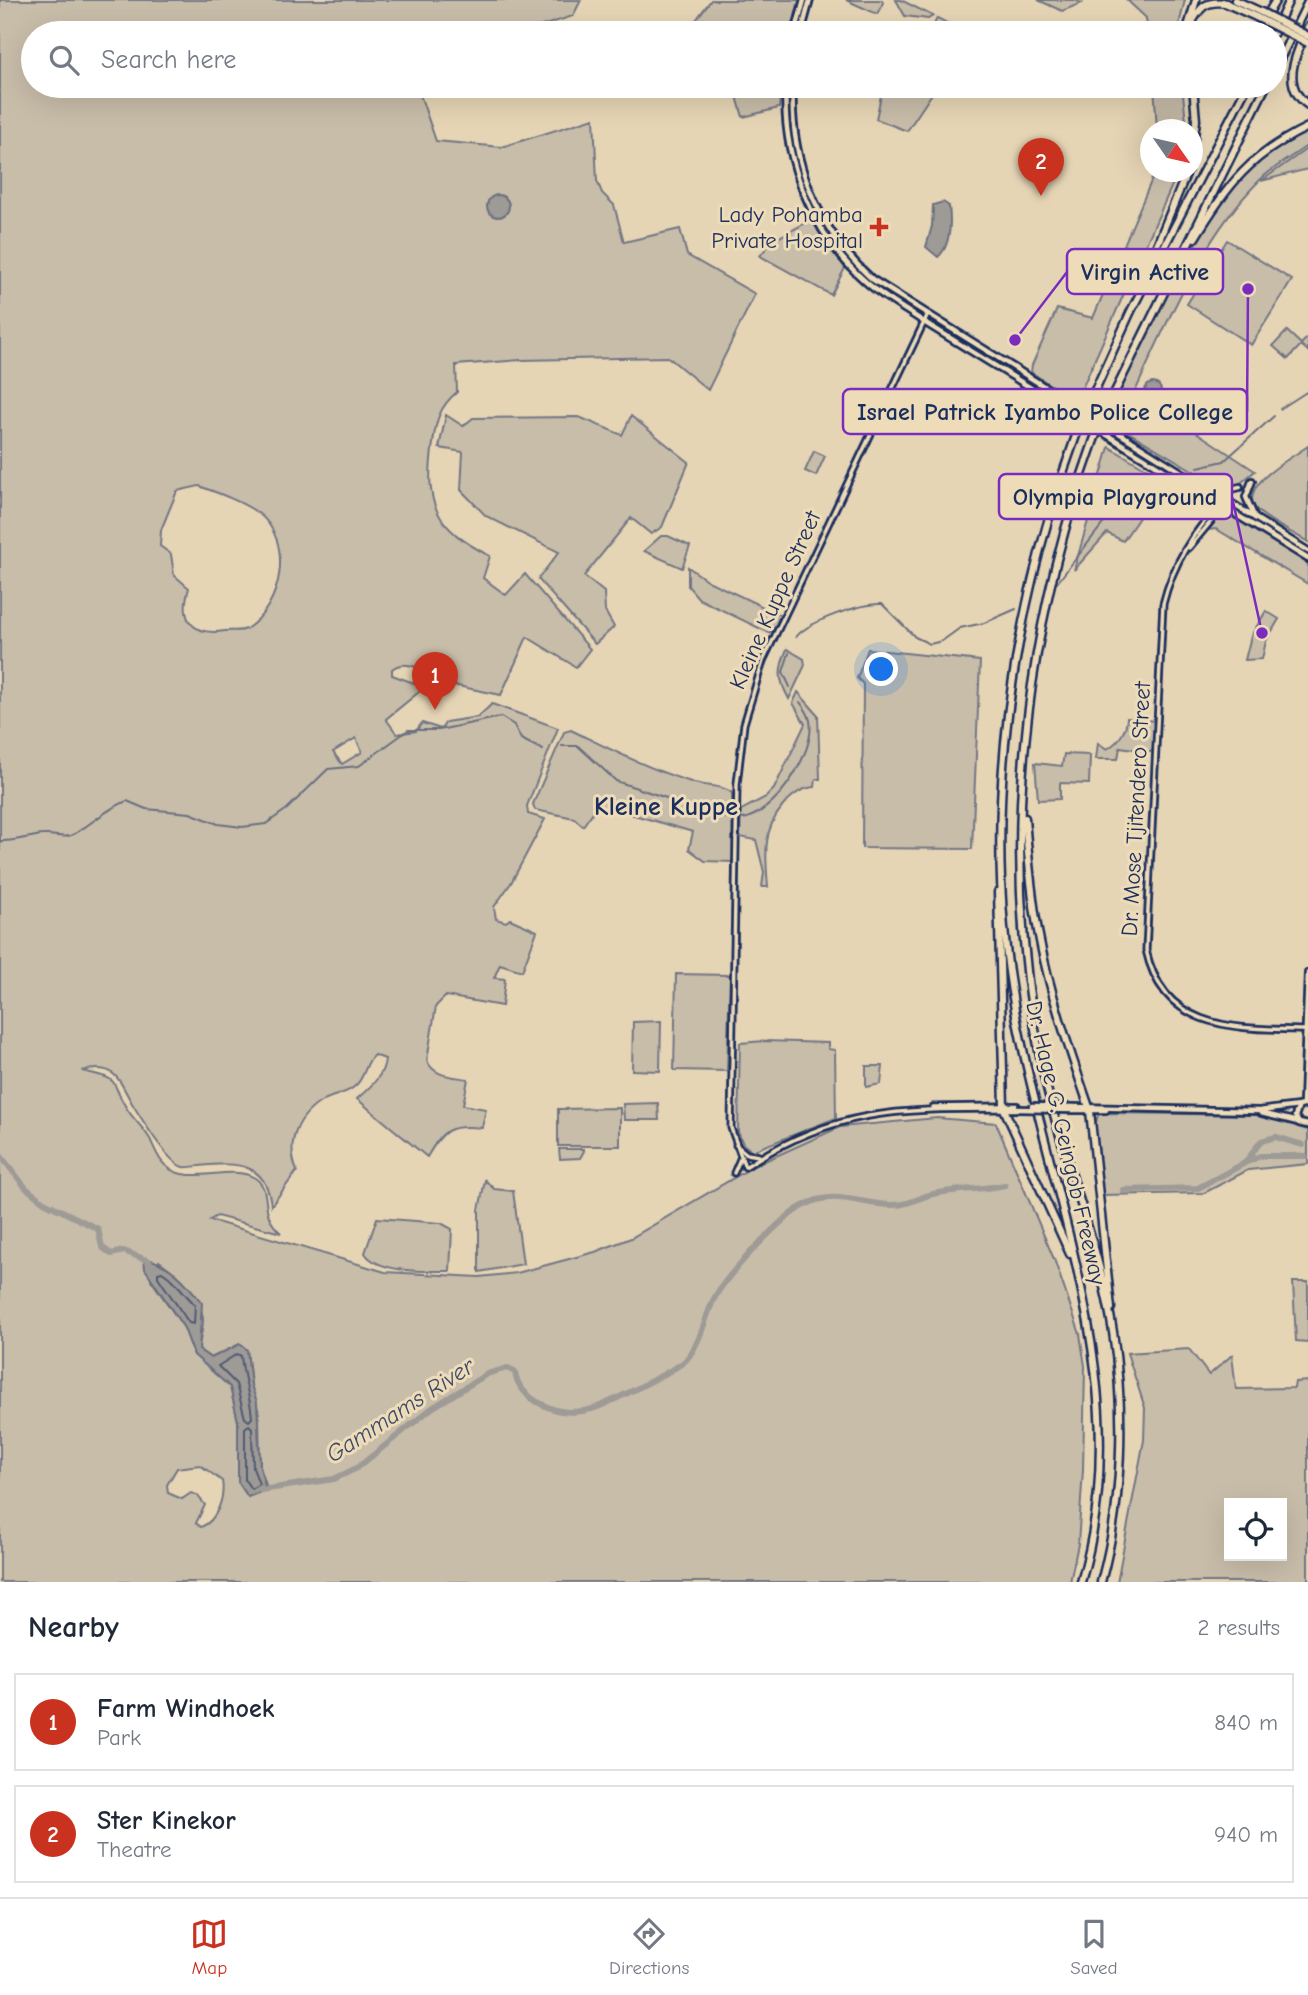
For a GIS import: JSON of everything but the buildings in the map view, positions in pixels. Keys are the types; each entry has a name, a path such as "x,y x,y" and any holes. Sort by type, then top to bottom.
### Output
{"highway":[{"path":"1192,21 1199,0"},
{"path":"1191,21 1199,0"},
{"path":"1236,0 1270,21"},
{"path":"1263,21 1276,0"},
{"path":"1279,21 1289,0"},
{"path":"1193,21 1200,8 1207,3 1222,1 1274,21"},
{"path":"1287,45 1308,2"},
{"path":"1287,27 1308,36"},
{"path":"1308,27 1292,69 1294,88 1308,105"},
{"path":"1287,31 1308,43"},
{"path":"1194,98 1195,119"},
{"name":"Dr. Hage G. Geingob Freeway","path":"1081,1582 1095,1526 1099,1495 1100,1415 1093,1339 1023,1054 1014,1005 1000,869 1004,750 1012,684 1042,537 1078,430 1131,311 1241,98"},
{"name":"Dr. Hage G. Geingob Freeway","path":"1101,1582 1111,1538 1119,1460 1113,1331 1037,1038 1021,907 1022,788 1027,705 1038,638 1068,513 1094,440 1260,98"},
{"path":"1173,274 1213,208 1245,166 1278,141 1308,127"},
{"path":"1131,311 1150,257 1184,182"},
{"path":"1022,788 1038,933 1066,1043 1090,1109 1113,1331"},
{"path":"1000,869 998,906 1004,1108 1078,1272"}],"main road":[{"path":"798,21 804,0"},
{"path":"804,21 810,0"},
{"path":"785,98 792,160 812,210 859,275 925,319 1224,503 1308,559"},
{"path":"793,98 793,126 798,160 817,208 864,272 925,319 1205,488 1224,503 1308,551"},
{"path":"1252,481 1247,501 1256,519"},
{"path":"1205,488 1227,490 1240,487"},
{"path":"1298,1122 1295,1112 1303,1105 1306,1086 1308,973"},
{"path":"1306,1086 1308,1096"},
{"path":"1004,1108 1259,1111 1303,1105"},
{"path":"1090,1109 1264,1113 1308,1125"}],"street":[{"name":"Kleine Kuppe Street","path":"744,1166 734,1144 730,1118 737,784 747,707 774,639 925,319"},
{"name":"Dr. Mose Tjitendero Street","path":"1224,503 1181,556 1170,578 1161,617 1145,936 1149,962 1158,981 1172,1000 1200,1020 1237,1027 1307,1030"},
{"path":"744,1166 805,1132 862,1113 914,1107 1004,1108"},
{"path":"744,1166 796,1138 863,1115 919,1109 1004,1108"},
{"path":"734,1144 747,1154 758,1156"},
{"path":"734,1173 740,1159"}],"shaded area":[{"path":"0,0 581,0 573,16 557,21 21,21 21,98 421,98 436,141 502,147 594,118 597,181 602,193 614,205 624,242 680,229 687,255 755,294 708,390 668,357 521,360 456,365 457,392 446,403 437,421 430,482 438,512 445,524 471,546 490,556 483,578 506,595 525,574 590,649 576,667 527,637 501,695 438,682 438,678 409,665 392,669 392,675 425,687 386,719 397,734 416,731 422,723 441,729 446,722 478,717 492,704 558,728 527,806 528,814 545,819 511,883 494,907 496,919 506,922 510,919 537,931 522,971 500,964 494,978 505,979 502,1006 446,996 436,1006 427,1060 438,1073 468,1079 463,1105 486,1109 482,1128 462,1127 449,1130 438,1140 427,1157 357,1099 382,1071 385,1059 374,1055 354,1087 324,1100 301,1121 296,1130 292,1150 297,1171 271,1206 263,1181 248,1168 226,1164 183,1167 177,1164 156,1140 115,1076 103,1069 82,1071 113,1082 127,1109 147,1135 161,1160 175,1172 186,1175 233,1173 255,1178 264,1189 269,1218 281,1233 217,1216 210,1220 385,1272 479,1277 517,1273 595,1252 631,1238 756,1165 840,1127 937,1118 996,1123 1054,1259 1080,1334 1085,1366 1083,1470 1078,1544 1070,1582 0,1582","holes":["199,486 258,513 277,539 280,556 276,589 259,619 246,629 214,632 196,628 187,617 186,599 189,588 174,575 171,554 160,546 161,530 177,491","356,738 362,752 342,764 333,752","159,1261 180,1278 197,1300 203,1317 199,1350 211,1358 240,1344 247,1350 251,1385 259,1413 260,1467 266,1485 238,1482 238,1421 230,1387 194,1355 184,1328 151,1280","200,1465 222,1481 219,1508 211,1520 201,1527 196,1523 205,1505 197,1495 191,1493 182,1499 168,1493 167,1485 177,1468"]},
{"path":"711,0 799,0 794,21 695,21"},
{"path":"846,0 882,0 883,3 877,14"},
{"path":"896,0 933,16 928,19 905,16"},
{"path":"1038,0 1075,0 1082,3 1062,11"},
{"path":"1127,0 1185,0 1180,21 1146,21"},
{"path":"737,98 780,98 779,108 743,117"},
{"path":"880,98 929,98 907,131 876,119"},
{"path":"1155,98 1183,98 1186,119 1156,119"},
{"path":"1308,130 1308,145 1260,180 1239,203 1202,256 1156,345 1130,403 1115,398 1163,300 1236,180 1263,155"},
{"path":"1308,148 1308,169 1261,181"},
{"path":"1151,182 1174,182 1076,402 1031,372 1032,365 1057,309 1093,318"},
{"path":"809,221 814,223 845,268 831,295 760,256 772,241"},
{"path":"1227,240 1292,280 1251,345 1187,304"},
{"path":"1287,331 1301,344 1308,337 1308,351 1301,345 1288,359 1273,346"},
{"path":"1137,393 1255,471 1237,486 1219,486 1120,427"},
{"path":"446,415 463,426 473,418 579,417 622,435 631,416 689,462 662,527 651,534 631,518 584,576 604,592 605,611 614,627 595,644 538,579 559,552 486,516 461,490 463,452 439,448"},
{"path":"1308,446 1308,542 1268,519 1257,510 1252,501 1254,492 1269,474"},
{"path":"1109,447 1211,506 1202,518 1152,490 1140,516 1123,541 1107,533 1074,570"},
{"path":"814,451 825,456 816,476 805,471"},
{"path":"1221,513 1234,517 1308,563 1308,584 1216,529 1209,530"},
{"path":"661,536 668,536 690,546 682,568 644,551"},
{"path":"688,567 708,581 780,615 773,631 769,633 699,599 688,586"},
{"path":"1266,611 1279,619 1266,641 1262,659 1245,660 1251,636"},
{"path":"787,649 804,659 805,665 789,699 781,674"},
{"path":"868,649 980,661 972,849 862,848 863,684 857,678"},
{"path":"798,692 818,715 820,779 816,779 815,787 790,799 772,824 767,842 768,887 762,887 764,872 756,840 740,837 741,810 766,797 774,789 805,724 793,703"},
{"path":"1127,718 1155,721 1153,752 1120,747 1118,759 1096,759 1098,743 1107,749 1115,743 1123,732"},
{"path":"571,730 660,771 732,793 733,862 705,861 689,849 693,832 627,813 595,809 583,826 574,818 535,810 533,804 564,732"},
{"path":"1064,754 1090,755 1089,784 1060,783 1060,799 1038,800 1035,763 1062,766"},
{"path":"676,974 730,975 727,1071 674,1070"},
{"path":"661,1021 660,1071 632,1070 633,1022"},
{"path":"740,1043 828,1043 828,1049 835,1050 836,1118 752,1151 743,1144 738,1132"},
{"path":"866,1066 883,1066 881,1084 866,1087"},
{"path":"658,1103 659,1120 624,1120 623,1104"},
{"path":"620,1108 620,1146 558,1146 558,1109"},
{"path":"1098,1115 1260,1115 1308,1130 1308,1164 1248,1170 1204,1193 1102,1195 1095,1126"},
{"path":"559,1149 584,1151 580,1158 560,1159"},
{"path":"485,1180 494,1189 513,1191 523,1264 479,1272 479,1210"},
{"path":"377,1218 441,1223 452,1229 450,1271 405,1270 381,1265 372,1260 365,1253"},
{"path":"1293,1282 1308,1282 1308,1342 1296,1341"},
{"path":"1189,1349 1209,1375 1232,1355 1236,1389 1294,1388 1295,1382 1308,1381 1308,1582 1117,1582 1144,1440 1145,1408 1127,1353"}],"water":[{"path":"498,195 506,198 509,206 506,214 498,217 490,214 487,206 490,198"},
{"path":"943,202 949,206 950,226 948,240 938,257 926,247 932,226 933,205"},
{"path":"1150,383 1156,383 1161,391 1159,397 1150,399 1145,394 1145,388"},
{"path":"144,1258 170,1269 202,1303 199,1350 211,1358 240,1344 247,1350 251,1385 257,1402 260,1467 266,1490 248,1497 238,1482 238,1421 230,1387 194,1355 184,1328 145,1269"}],"waterway":[{"path":"1280,409 1308,391"},
{"path":"1198,467 1224,461 1274,416"},
{"path":"1057,583 1126,494 1163,474"},
{"path":"796,637 812,625 836,614 862,606 882,604 915,637 930,644 942,641 960,628 984,623 1016,609"},
{"path":"789,653 783,672 790,687"},
{"path":"742,819 767,806 800,765 810,734 809,718 800,702"},
{"path":"0,841 44,835 72,835 127,801 146,809 190,813 218,824 242,827 266,824 287,809 328,769 359,766 408,730 439,730 501,717 514,725 521,739 543,750"},
{"path":"562,746 578,746 616,781 726,818"},
{"name":"Gammams River","path":"1123,1190 1198,1188 1245,1163 1261,1141 1276,1137 1303,1145"},
{"name":"Gammams River","path":"0,1155 26,1188 44,1202 98,1229 102,1247 111,1254 124,1251 149,1261"},
{"name":"Gammams River","path":"1247,1162 1260,1156 1305,1156"},
{"name":"Gammams River","path":"261,1490 334,1479 357,1468 432,1408 487,1374 507,1368 515,1372 519,1384 532,1399 566,1412 592,1409 656,1378 686,1360 699,1337 715,1297 742,1262 793,1212 815,1201 837,1198 896,1205 943,1192 1005,1185"}],"place":[{"name":"Ster Kinekor","path":"1041,196"},
{"name":"Lady Pohamba Private Hospital","path":"879,227"},
{"name":"Israel Patrick Iyambo Police College","path":"1248,289"},
{"name":"Virgin Active","path":"1015,340"},
{"name":"Olympia Playground","path":"1262,633"},
{"name":"Farm Windhoek","path":"435,710"}],"district":[{"name":"Kleine Kuppe","path":"666,807"}]}
